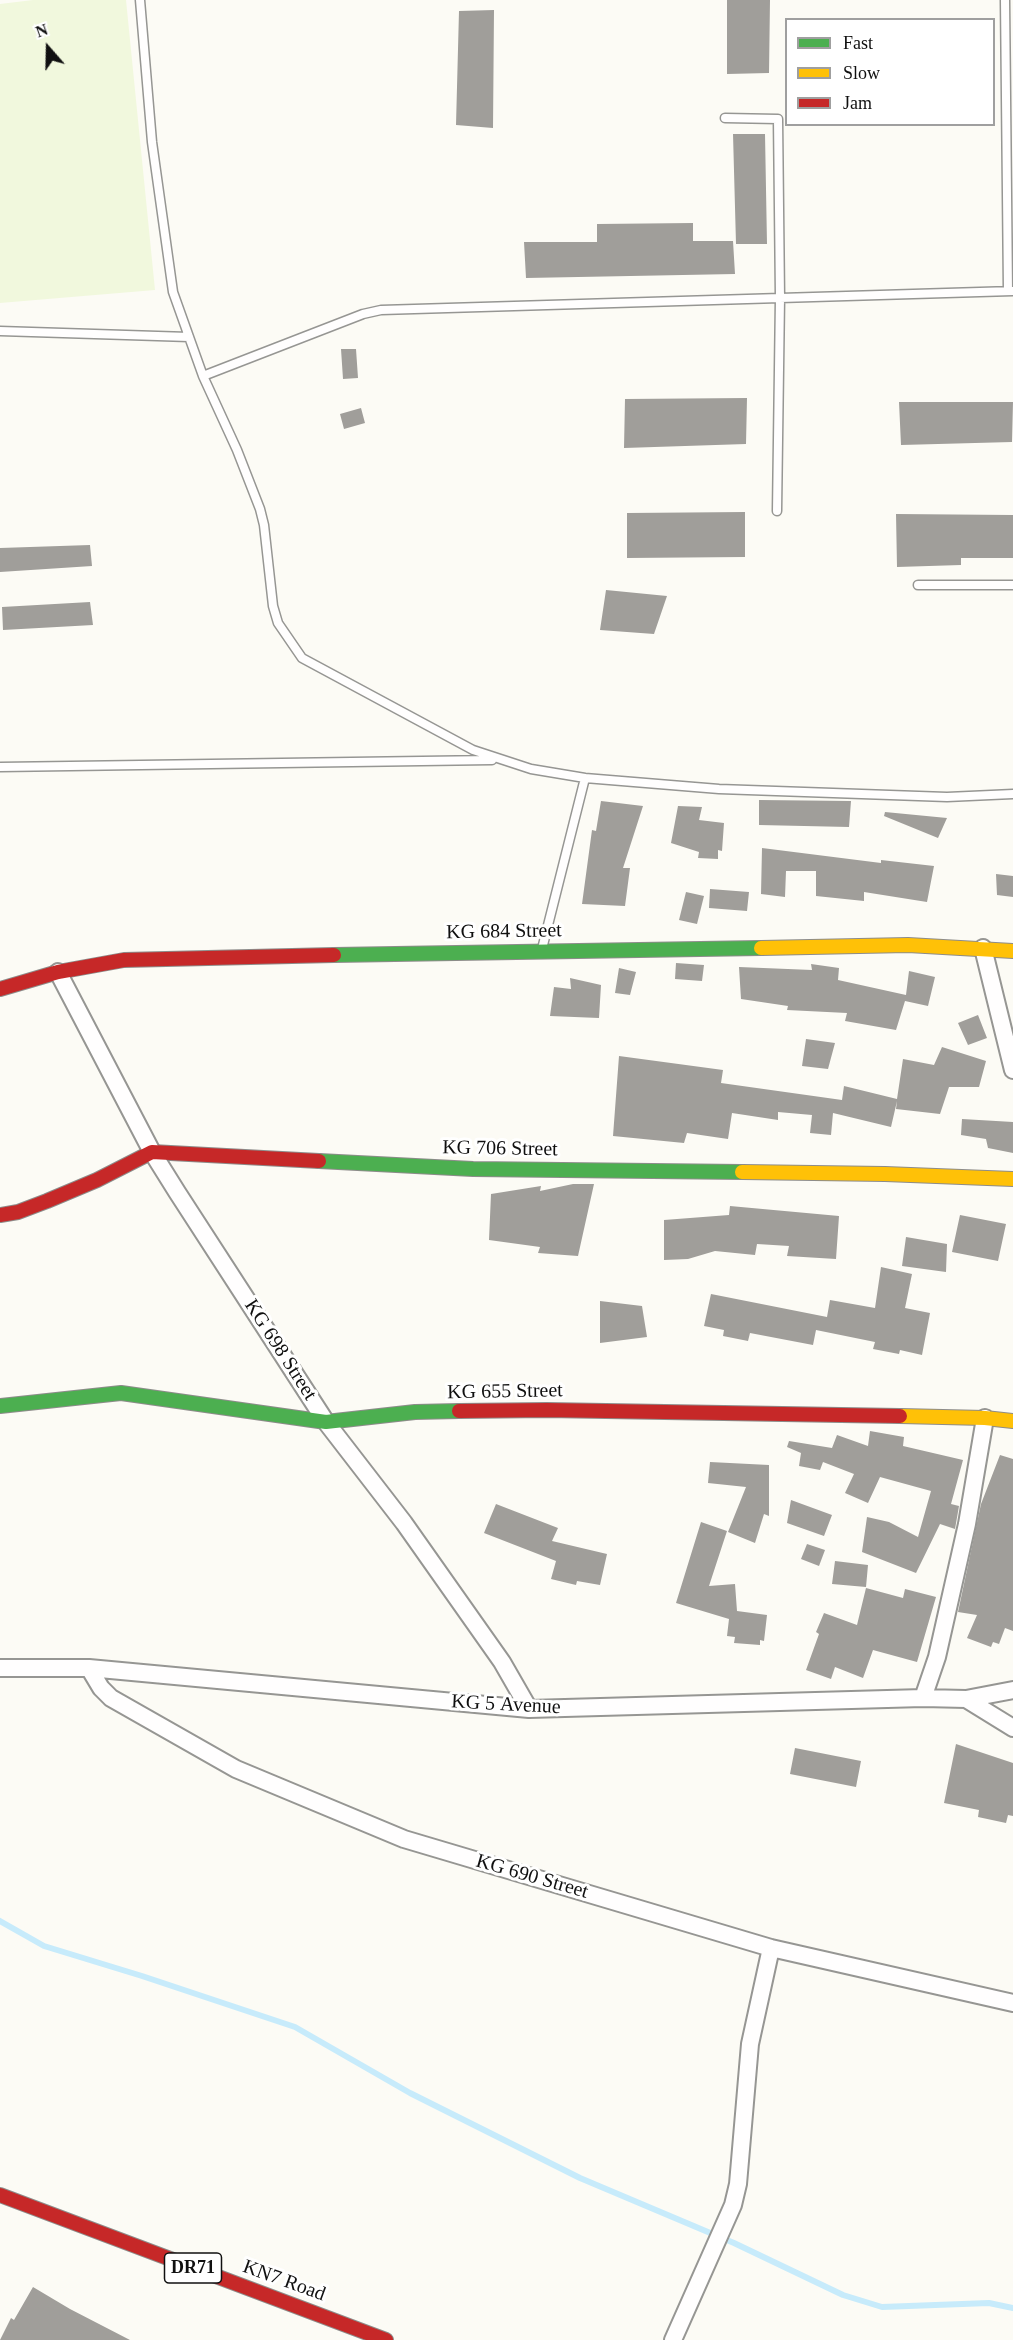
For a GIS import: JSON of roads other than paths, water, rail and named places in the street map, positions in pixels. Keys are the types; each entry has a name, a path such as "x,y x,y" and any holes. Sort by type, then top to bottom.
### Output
{"street":[{"name":"KG 684 Street","path":"0,989 58,972 147,958 908,945 1013,951"},
{"path":"983,948 1013,1070"},
{"name":"KG 698 Street","path":"58,972 152,1152 326,1422 418,1541 502,1662 530,1709"},
{"path":"0,1215 18,1212 47,1201 97,1180 152,1152"},
{"name":"KG 706 Street","path":"152,1152 472,1169 885,1173 1013,1179"},
{"name":"KG 655 Street","path":"0,1406 121,1393 326,1422 415,1412 548,1410 985,1418 1013,1421"},
{"path":"923,1698 937,1657 967,1524 985,1418"},
{"name":"KG 5 Avenue","path":"0,1668 89,1668 530,1709 923,1698 966,1699 1013,1690"},
{"name":"KG 690 Street","path":"89,1668 101,1688 111,1698 236,1769 404,1839 771,1948 1013,2003"},
{"path":"966,1699 1013,1728"},
{"path":"673,2340 733,2205 738,2184 750,2044 771,1948"},
{"name":"KN7 Road","path":"0,2195 386,2340"}],"lane":[{"path":"140,0 152,142 173,292 203,376 237,450 260,509 264,525 273,606 278,623 292,646 303,658 314,666 473,750 531,769 585,778 719,789 947,797 1013,794"},
{"path":"203,376 363,314 381,310 1011,291 1010,153 1005,0"},
{"path":"725,118 778,119 780,298 777,511"},
{"path":"0,331 189,337"},
{"path":"918,585 1013,585"},
{"path":"0,767 499,759"},
{"path":"542,950 585,778"}],"waterway":[{"path":"0,1921 44,1946 295,2027 410,2093 580,2178 734,2243 843,2295 882,2307 989,2303 1013,2308"}]}
